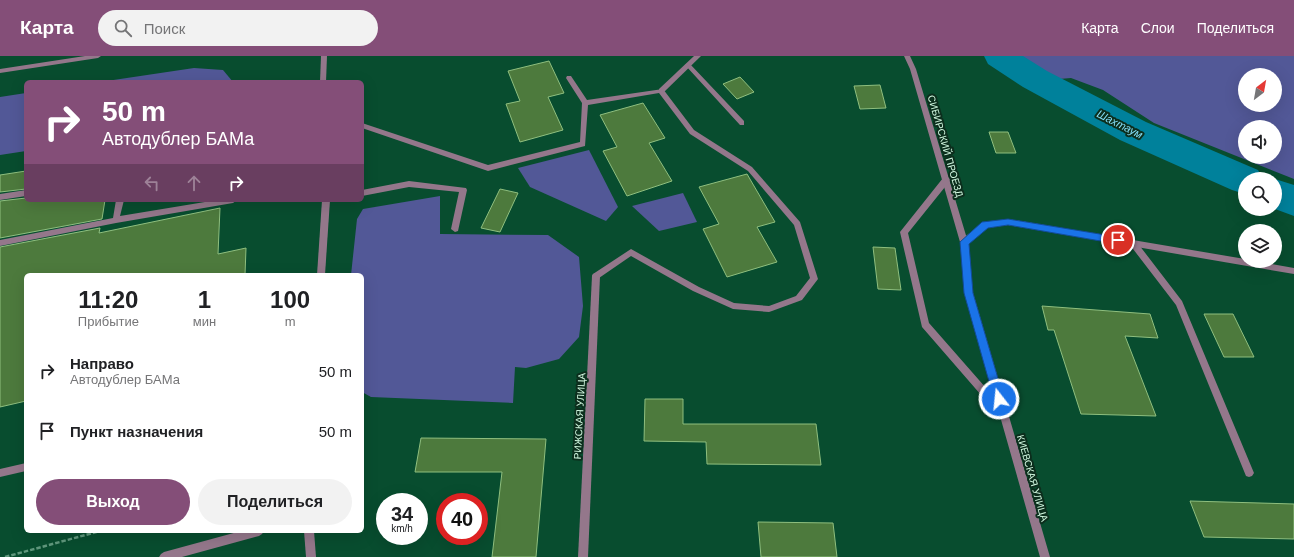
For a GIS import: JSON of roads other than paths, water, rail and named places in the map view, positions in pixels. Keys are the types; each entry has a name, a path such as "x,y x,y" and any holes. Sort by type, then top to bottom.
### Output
{"street":[{"path":"0,71 98,56"},
{"path":"324,56 324,80"},
{"path":"585,103 661,91 698,56"},
{"name":"СИБИРСКИЙ ПРОЕЗД","path":"907,56 913,69 964,242"},
{"path":"688,65 742,123"},
{"path":"364,126 488,168 583,144 585,103 569,78"},
{"name":"РИЖСКАЯ УЛИЦА","path":"583,557 596,276 630,252 696,289 733,306 769,310 799,298 814,280 797,224 750,169 692,132 661,91"},
{"path":"946,180 904,232 925,325 1004,415"},
{"path":"364,193 409,184 463,190 455,229"},
{"path":"0,197 24,193"},
{"path":"116,220 120,202"},
{"path":"0,243 116,220 221,202"},
{"path":"321,273 326,202"},
{"path":"964,242 985,225 1008,222 1294,271"},
{"name":"КИЕВСКАЯ УЛИЦА","path":"964,242 969,293 1045,557"},
{"path":"1133,243 1179,303 1249,473"},
{"path":"0,473 24,467"},
{"path":"164,557 252,533"},
{"path":"309,533 311,557"}],"waterway":[{"name":"Шахтаум","path":"1000,56 1035,79 1133,131 1238,177"},
{"name":"Шахтаум","path":"1282,196 1294,201"}]}
